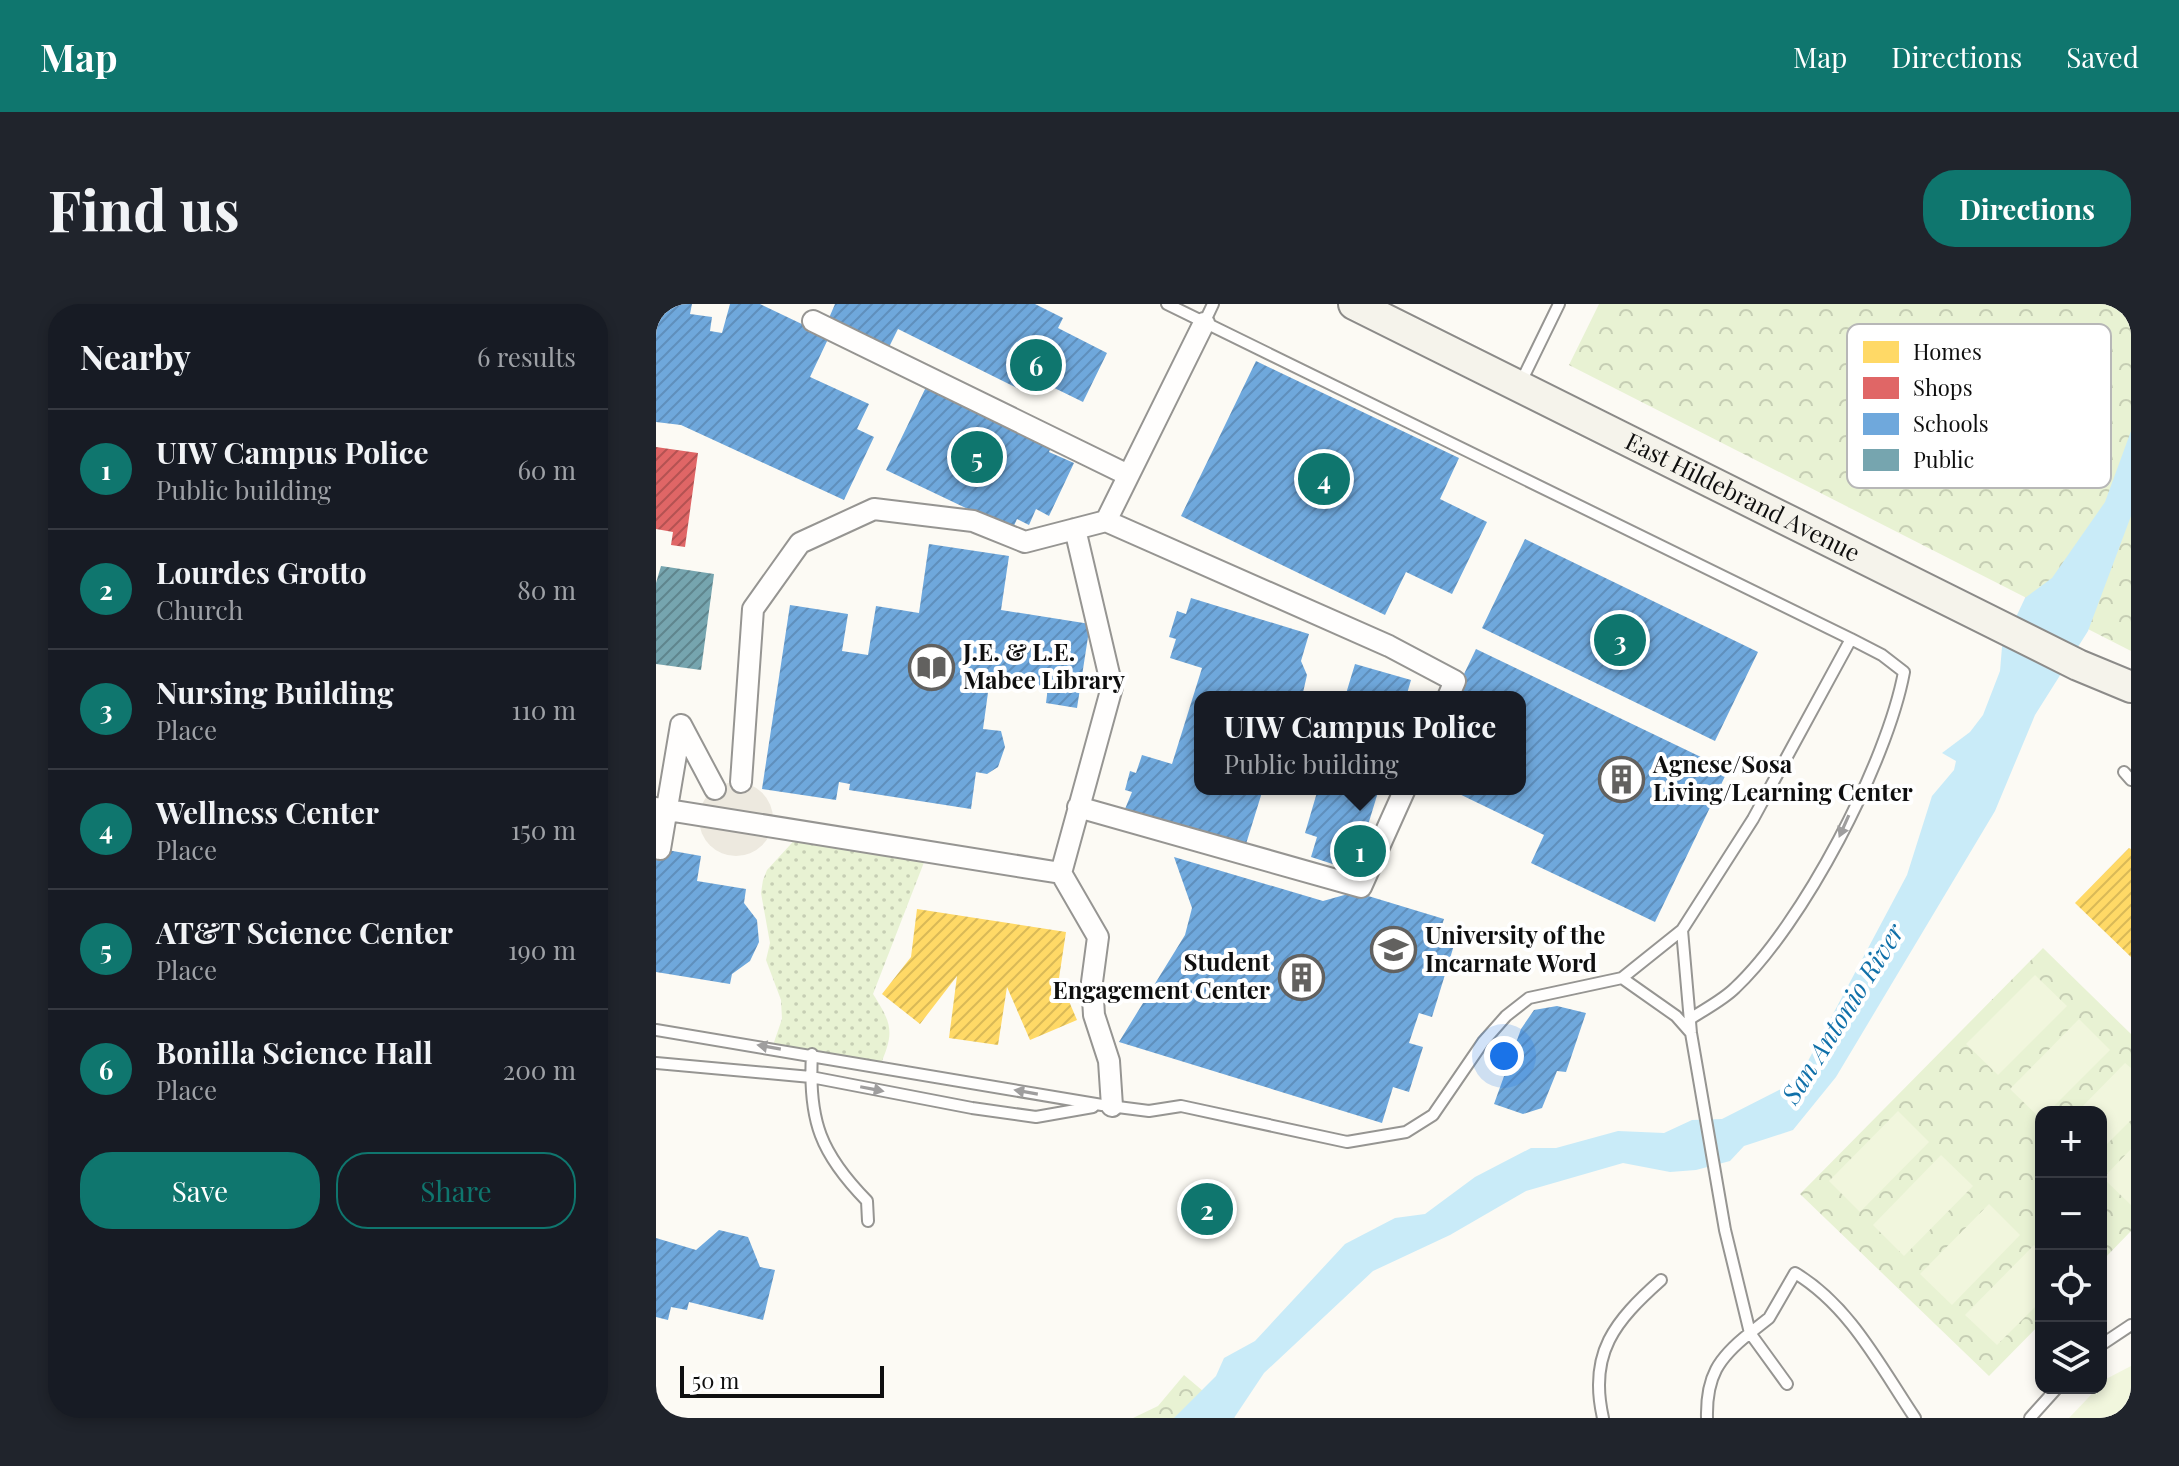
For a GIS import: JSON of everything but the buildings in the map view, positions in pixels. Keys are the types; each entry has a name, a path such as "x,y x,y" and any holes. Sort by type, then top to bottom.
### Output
{"main road":[{"name":"East Hildebrand Avenue","path":"1373,308 1519,387 2078,665 2131,687"}],"street":[{"path":"813,321 1128,475"},
{"path":"1106,521 1204,323"},
{"path":"741,782 753,609 800,543 874,509 973,521 1025,542 1106,521 1389,646 1455,681 1451,691"},
{"path":"1075,529 1112,687 1061,873 1098,937 1092,982 1094,1015 1109,1061 1107,1106"},
{"path":"660,849 661,809 681,725 715,789"},
{"path":"1078,807 1361,887 1402,795"},
{"path":"661,809 1061,873"}],"lane":[{"path":"1167,304 1851,639 1882,655 1904,672 1874,761 1807,898 1735,989 1690,1019"},
{"path":"1204,323 1213,304"},
{"path":"1519,387 1559,304"},
{"path":"656,1030 1107,1106 1149,1111 1181,1106 1347,1142 1406,1132 1433,1115 1483,1042 1506,1016 1529,998 1622,978 1682,930 1753,819 1851,639"},
{"path":"1682,930 1691,1033 1725,1230 1750,1333 1787,1384"},
{"path":"1622,978 1676,1016 1691,1033"},
{"path":"812,1054 811,1077 822,1146 841,1175 867,1201 868,1221"},
{"path":"656,1063 811,1077 1036,1117 1107,1106"},
{"path":"1707,1418 1706,1387 1729,1350 1769,1318 1795,1273 1822,1289 1848,1319 1915,1418"},
{"path":"1603,1418 1597,1390 1604,1345 1627,1310 1661,1280"},
{"path":"2107,1341 2131,1325"},
{"path":"2030,1418 2052,1394"}],"green space":[{"path":"1599,304 2131,304 2131,651 1569,365"},
{"path":"802,832 928,852 873,994 889,1029 888,1045 880,1066 772,1048 782,1019 781,1000 766,960 770,943 761,893 767,870"},
{"path":"2043,948 2131,1034 2131,1231 2107,1256 2107,1106 2035,1106 2035,1329 1989,1376 1800,1194"},
{"path":"2035,975 2067,1006 1998,1075 1966,1044"},
{"path":"2079,1019 2110,1050 2054,1106 2035,1106 2035,1113 2010,1089"},
{"path":"2125,1063 2131,1068 2131,1120 2107,1144 2107,1106 2083,1106"},
{"path":"1898,1111 1929,1142 1860,1212 1829,1181"},
{"path":"2131,1149 2131,1205 2107,1182 2107,1174"},
{"path":"1941,1155 1973,1186 1904,1256 1873,1225"},
{"path":"1989,1204 2020,1235 1952,1305 1920,1274"},
{"path":"2035,1246 2035,1307 1997,1345 1965,1315"},
{"path":"2131,1366 2131,1418 2069,1418 2092,1394 2107,1394 2107,1378"},
{"path":"1184,1375 1235,1418 1133,1418 1158,1406"}],"shaded area":[{"path":"736,782 750,785 762,793 770,805 773,819 770,833 762,845 750,853 736,856 722,853 710,845 702,833 699,819 702,805 710,793 722,785"}],"water":[{"name":"San Antonio River","path":"2131,431 2131,516 2088,631 2035,715 1995,811 1836,1077 1793,1130 1744,1146 1730,1161 1696,1170 1670,1172 1623,1163 1526,1191 1450,1235 1373,1271 1264,1373 1234,1418 1174,1418 1216,1376 1224,1358 1255,1341 1345,1244 1395,1218 1425,1214 1475,1177 1531,1148 1556,1148 1618,1131 1664,1133 1692,1120 1722,1119 1787,1086 1808,1061 1907,875 1932,796 1954,770 1956,761 1942,753 1970,732 1983,715 2000,671 2002,647 2025,598 2052,578 2105,502"}],"place":[{"name":"Bonilla Science Hall","path":"1036,365"},
{"name":"AT&T Science Center","path":"977,457"},
{"name":"Wellness Center","path":"1324,479"},
{"name":"Nursing Building","path":"1620,640"},
{"name":"J.E. & L.E. Mabee Library","path":"932,667"},
{"name":"Agnese/Sosa Living/Learning Center","path":"1622,779"},
{"name":"UIW Campus Police","path":"1360,851"},
{"name":"University of the Incarnate Word","path":"1394,950"},
{"name":"Student Engagement Center","path":"1301,977"},
{"name":"Lourdes Grotto","path":"1207,1209"}]}
